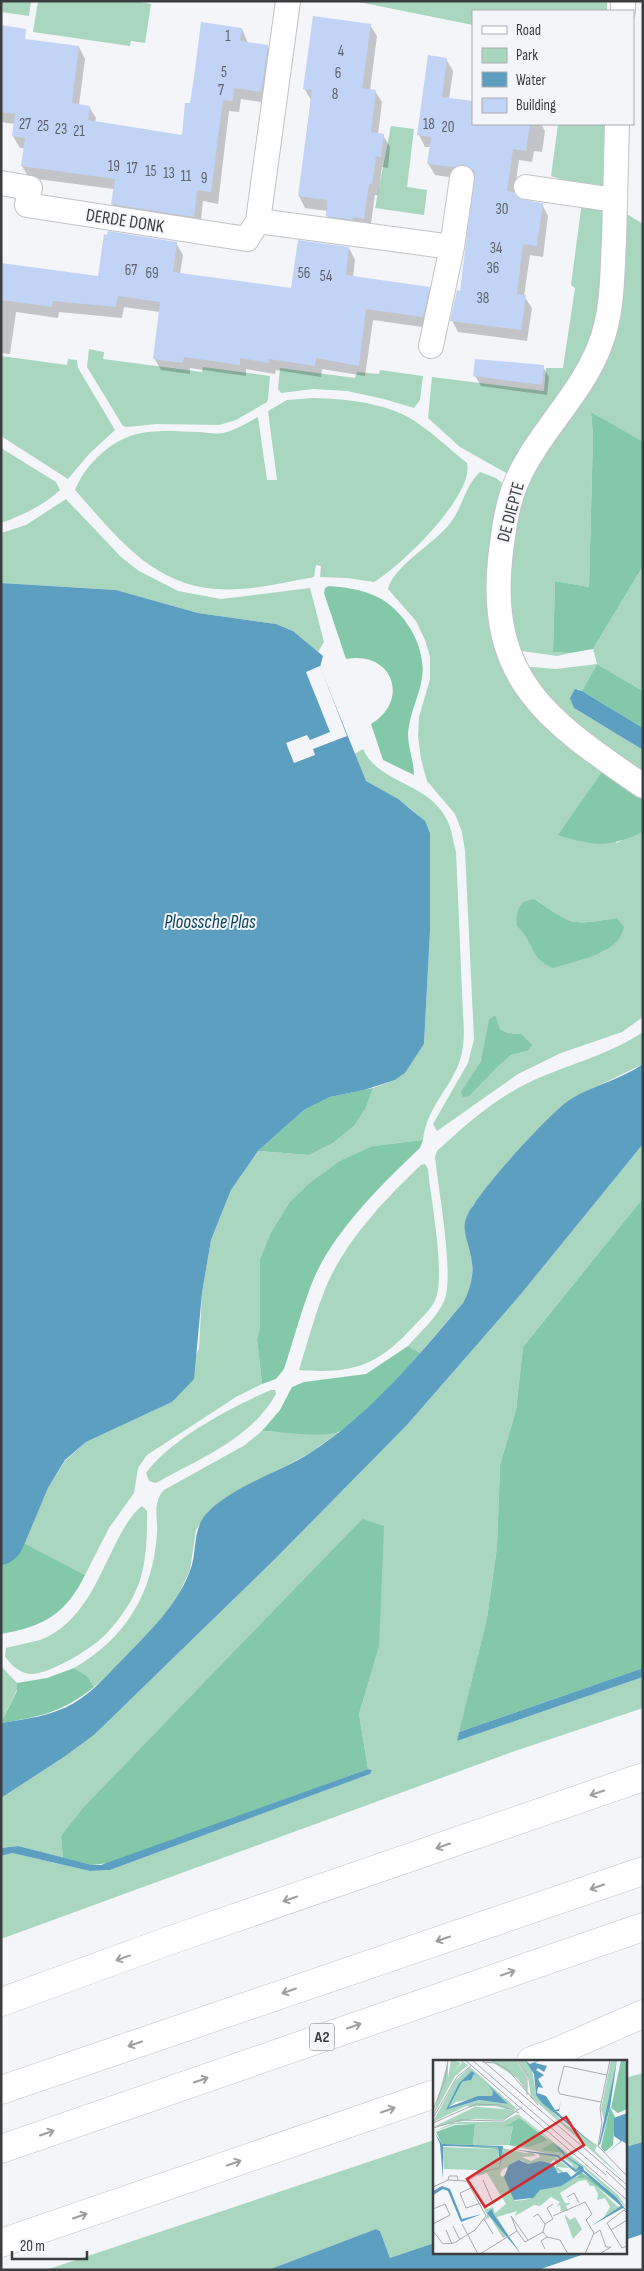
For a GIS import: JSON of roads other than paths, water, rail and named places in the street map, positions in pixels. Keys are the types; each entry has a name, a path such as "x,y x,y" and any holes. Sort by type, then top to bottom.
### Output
{"highway":[{"path":"1,2002 168,1941 643,1777"},
{"path":"1,2090 643,1871"},
{"name":"A2","path":"1,2150 643,1927"},
{"path":"544,2057 643,2014"},
{"path":"544,2057 643,2034"},
{"path":"1,2243 433,2094"}],"street":[{"path":"288,1 258,221 452,247"},
{"path":"526,187 615,200 617,125"},
{"path":"431,346 452,247 462,178"},
{"name":"DERDE DONK","path":"1,183 30,188 27,205 124,222 247,239 258,221"},
{"name":"DE DIEPTE","path":"615,200 612,287 608,316 600,345 588,372 544,435 516,483 503,530 497,590 500,626 511,660 528,691 548,714 575,739 643,786"}],"water":[{"name":"Ploossche Plas","path":"1,583 116,590 198,613 276,624 293,631 323,656 320,667 366,781 398,799 425,821 430,833 430,931 424,1044 405,1073 395,1080 364,1090 330,1097 304,1110 258,1151 231,1190 211,1240 202,1293 194,1379 172,1402 86,1442 65,1460 48,1488 21,1552 12,1561 1,1565"},
{"path":"575,689 582,691 643,728 643,750 574,708 570,698"},
{"path":"643,1064 643,1144 521,1294 407,1425 275,1559 94,1735 1,1798 1,1723 57,1711 81,1699 94,1688 153,1628 170,1607 190,1571 197,1532 203,1518 209,1511 244,1486 298,1460 332,1438 392,1384 463,1303 466,1297 472,1278 472,1259 465,1231 465,1223 471,1209 496,1175 561,1106 580,1094 626,1074"},
{"path":"643,1668 643,1677 457,1741 459,1732"},
{"path":"368,1769 372,1770 370,1774 110,1870 90,1871 12,1853 1,1856 1,1848 18,1846 92,1865 101,1865"},
{"path":"643,2142 643,2234 626,2240 626,2147"},
{"path":"376,2229 380,2231 390,2258 433,2243 433,2254 584,2254 538,2270 268,2270"}]}
